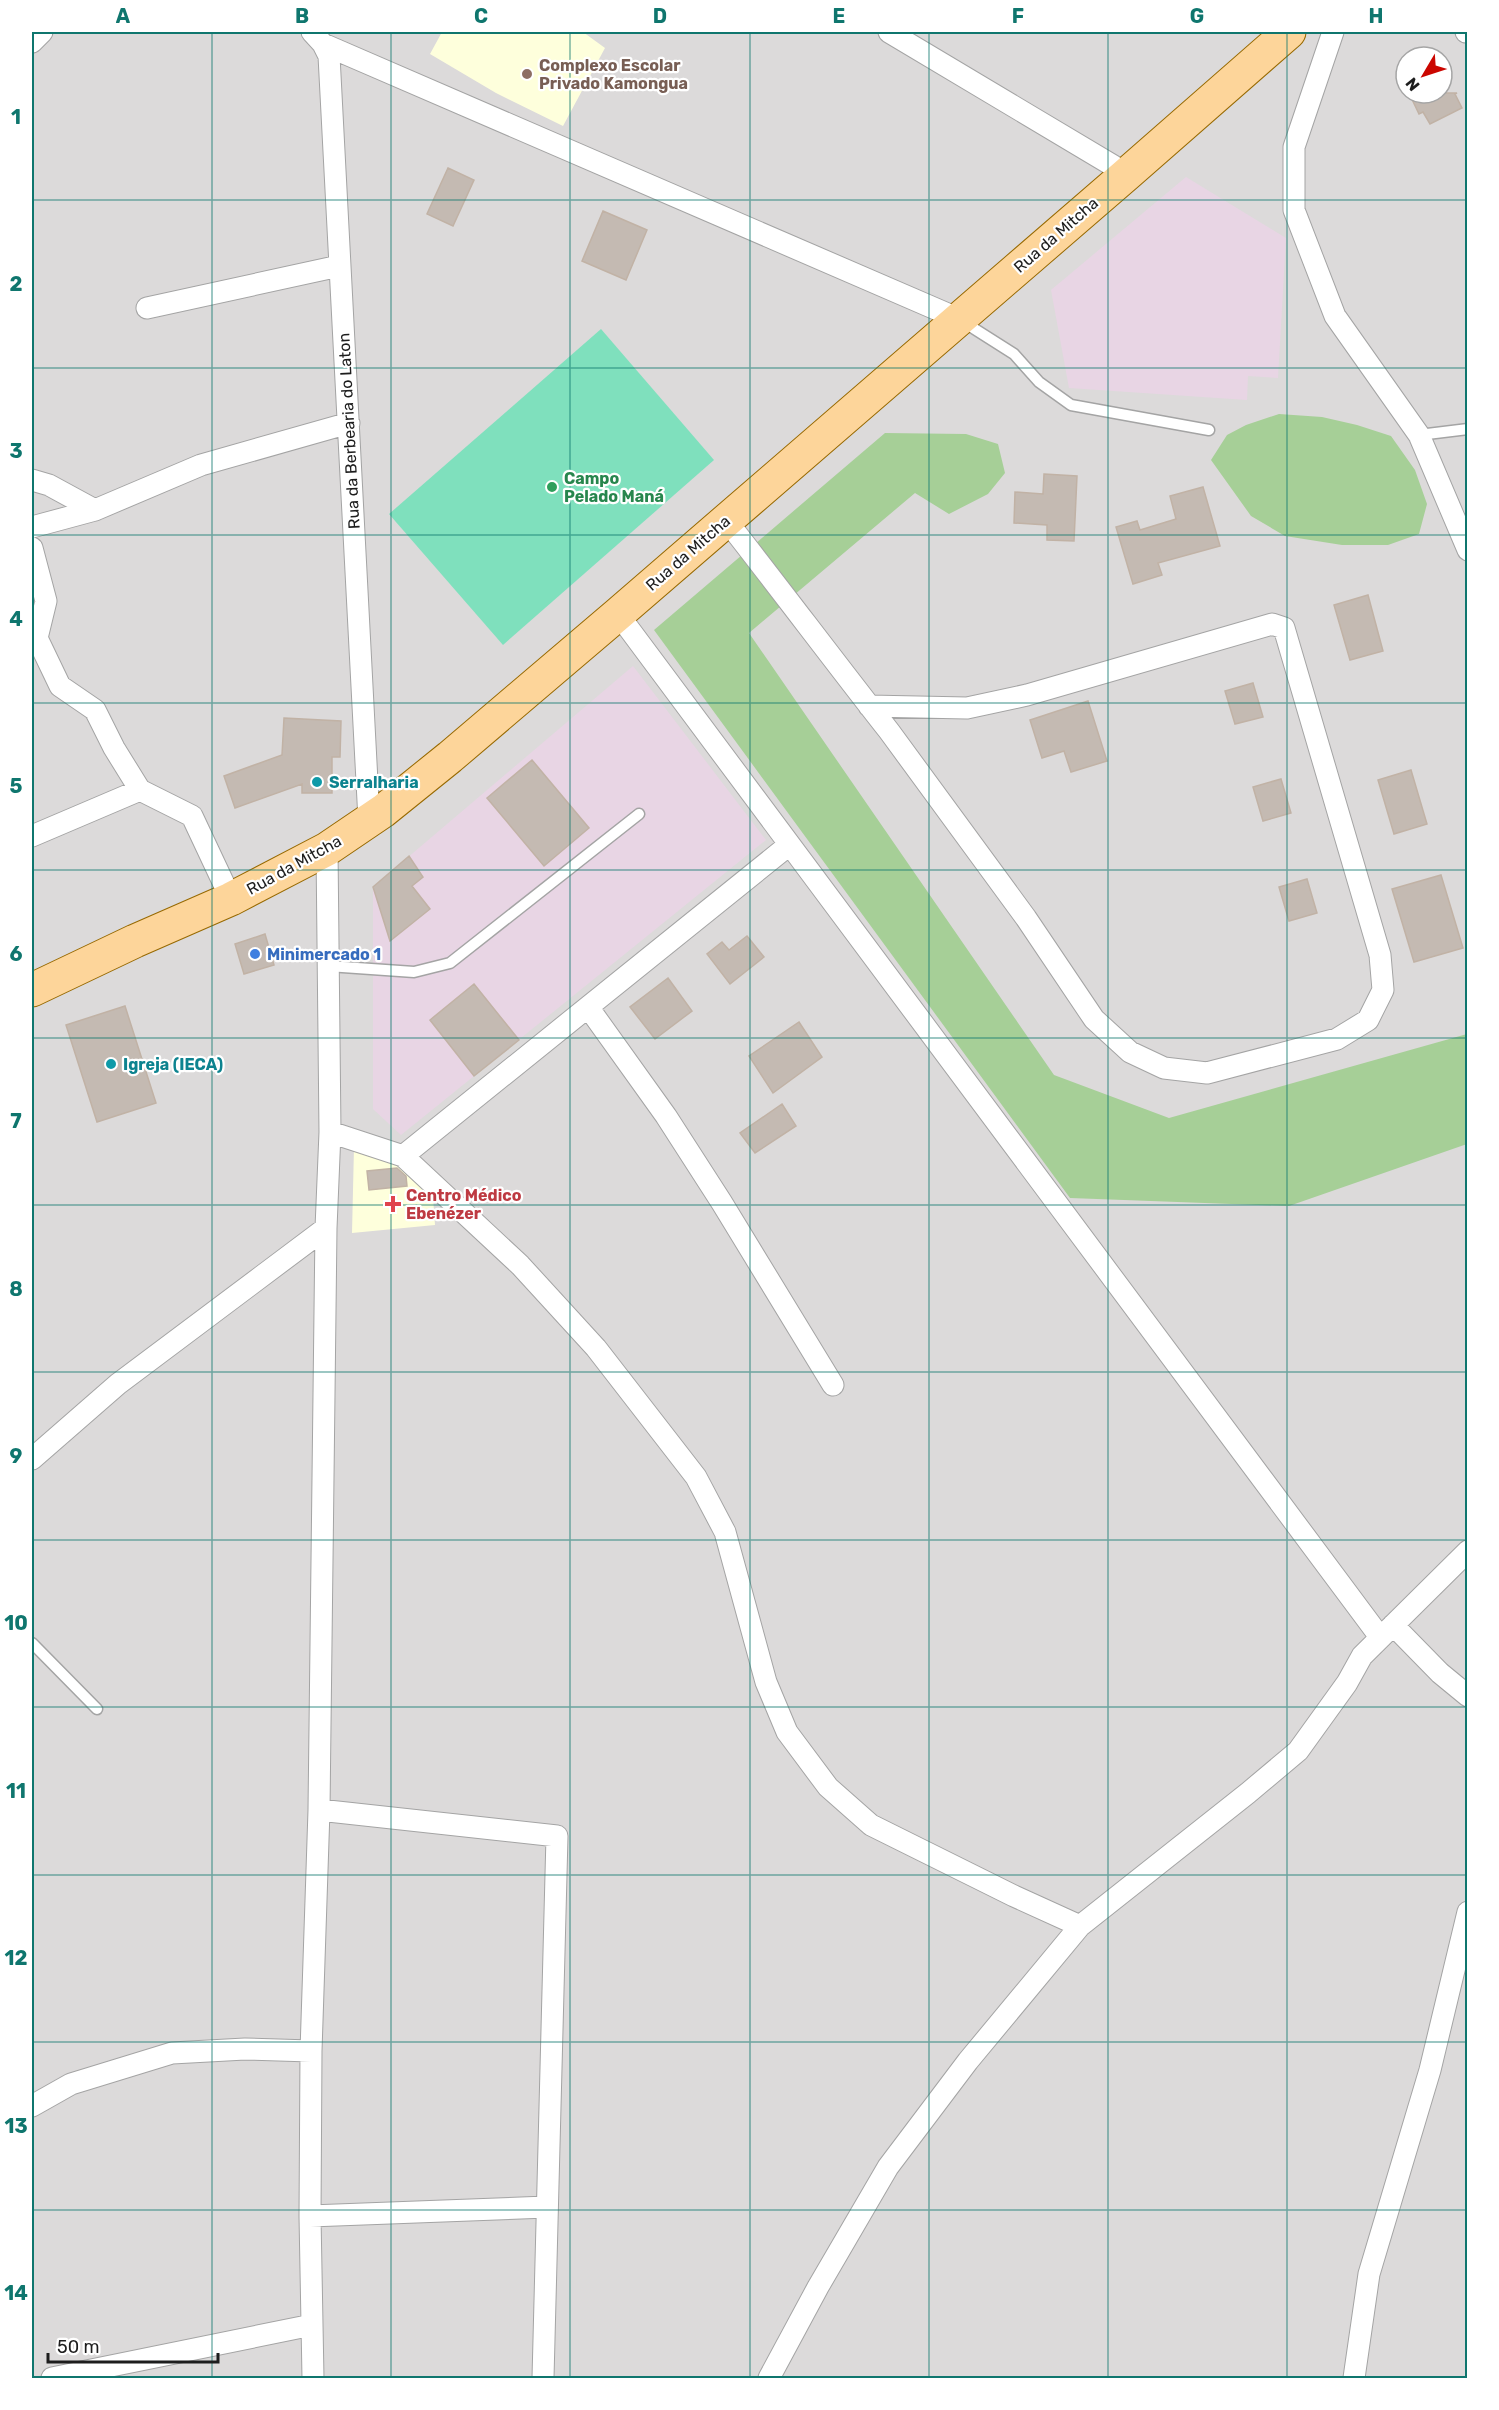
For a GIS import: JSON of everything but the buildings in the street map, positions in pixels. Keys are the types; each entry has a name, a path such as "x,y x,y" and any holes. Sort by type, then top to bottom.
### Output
{"main road":[{"name":"Rua da Mitcha","path":"32,990 231,898 327,849 369,820 450,758 618,614 1288,32"}],"street":[{"path":"32,42 42,32"},
{"path":"890,32 1127,174"},
{"path":"1334,32 1294,147 1294,210 1335,316 1419,435 1467,550"},
{"path":"318,38 959,319"},
{"name":"Rua da Berbearia do Laton","path":"318,38 329,56 369,820"},
{"path":"147,308 339,266"},
{"path":"32,528 95,510 201,465 349,423"},
{"path":"32,480 49,485 95,510"},
{"path":"726,520 869,706 1026,918 1094,1019 1130,1052 1164,1068 1207,1073 1337,1039 1368,1020 1383,990 1380,955 1284,628 1272,624 1027,695 967,708 869,706"},
{"path":"32,548 46,601 37,638 60,686 94,711 140,790 192,816 231,898"},
{"path":"618,614 789,845 1386,1631 1467,1696"},
{"path":"32,836 140,790"},
{"path":"403,1156 789,845"},
{"path":"313,2379 310,2051 318,1810 326,1228 330,1132 327,849"},
{"path":"588,1007 666,1116 716,1193 833,1385"},
{"path":"330,1132 403,1156 520,1265 596,1348 696,1477 725,1532 766,1682 774,1702 787,1732 828,1787 870,1825 1080,1926"},
{"path":"32,1459 118,1384 326,1228"},
{"path":"769,2379 818,2287 888,2167 968,2061 1080,1926 1298,1751 1347,1683 1362,1656 1467,1551"},
{"path":"318,1810 557,1836 543,2379"},
{"path":"1354,2378 1369,2274 1430,2070 1467,1912"},
{"path":"32,2106 71,2084 172,2053 245,2049 310,2051"},
{"path":"310,2216 547,2207"},
{"path":"52,2379 312,2325"}],"lane":[{"path":"959,319 1014,354 1040,382 1071,405 1209,429"},
{"path":"1419,435 1467,429"},
{"path":"328,966 414,972 450,963 639,814"},
{"path":"32,1643 97,1709"}],"shaded area":[{"path":"32,32 1467,32 1467,2378 32,2378"},
{"name":"Complexo Escolar Privado Kamongua","path":"442,32 583,32 605,48 563,126 496,93 430,54"},
{"path":"1186,177 1286,238 1278,378 1248,376 1247,400 1069,388 1051,290"},
{"path":"633,666 766,840 401,1135 373,1109 373,887"},
{"name":"Centro Médico Ebenézer","path":"354,1147 403,1156 432,1183 435,1225 352,1233"}],"green space":[{"name":"Campo Pelado Maná","path":"601,329 714,460 503,645 389,514"},
{"path":"1279,414 1322,417 1391,436 1415,470 1427,504 1419,534 1388,545 1342,545 1285,536 1251,516 1211,460 1227,435 1246,425"},
{"path":"885,433 966,434 998,444 1005,473 988,494 949,514 915,493 749,633 1054,1075 1169,1118 1467,1034 1467,1144 1289,1206 1070,1198 654,630"}],"place":[{"name":"Complexo Escolar Privado Kamongua","path":"527,74"},
{"name":"Campo Pelado Maná","path":"552,487"},
{"name":"Serralharia","path":"317,782"},
{"name":"Minimercado 1","path":"255,954"},
{"name":"Igreja (IECA)","path":"111,1064"},
{"name":"Centro Médico Ebenézer","path":"393,1204"}]}
